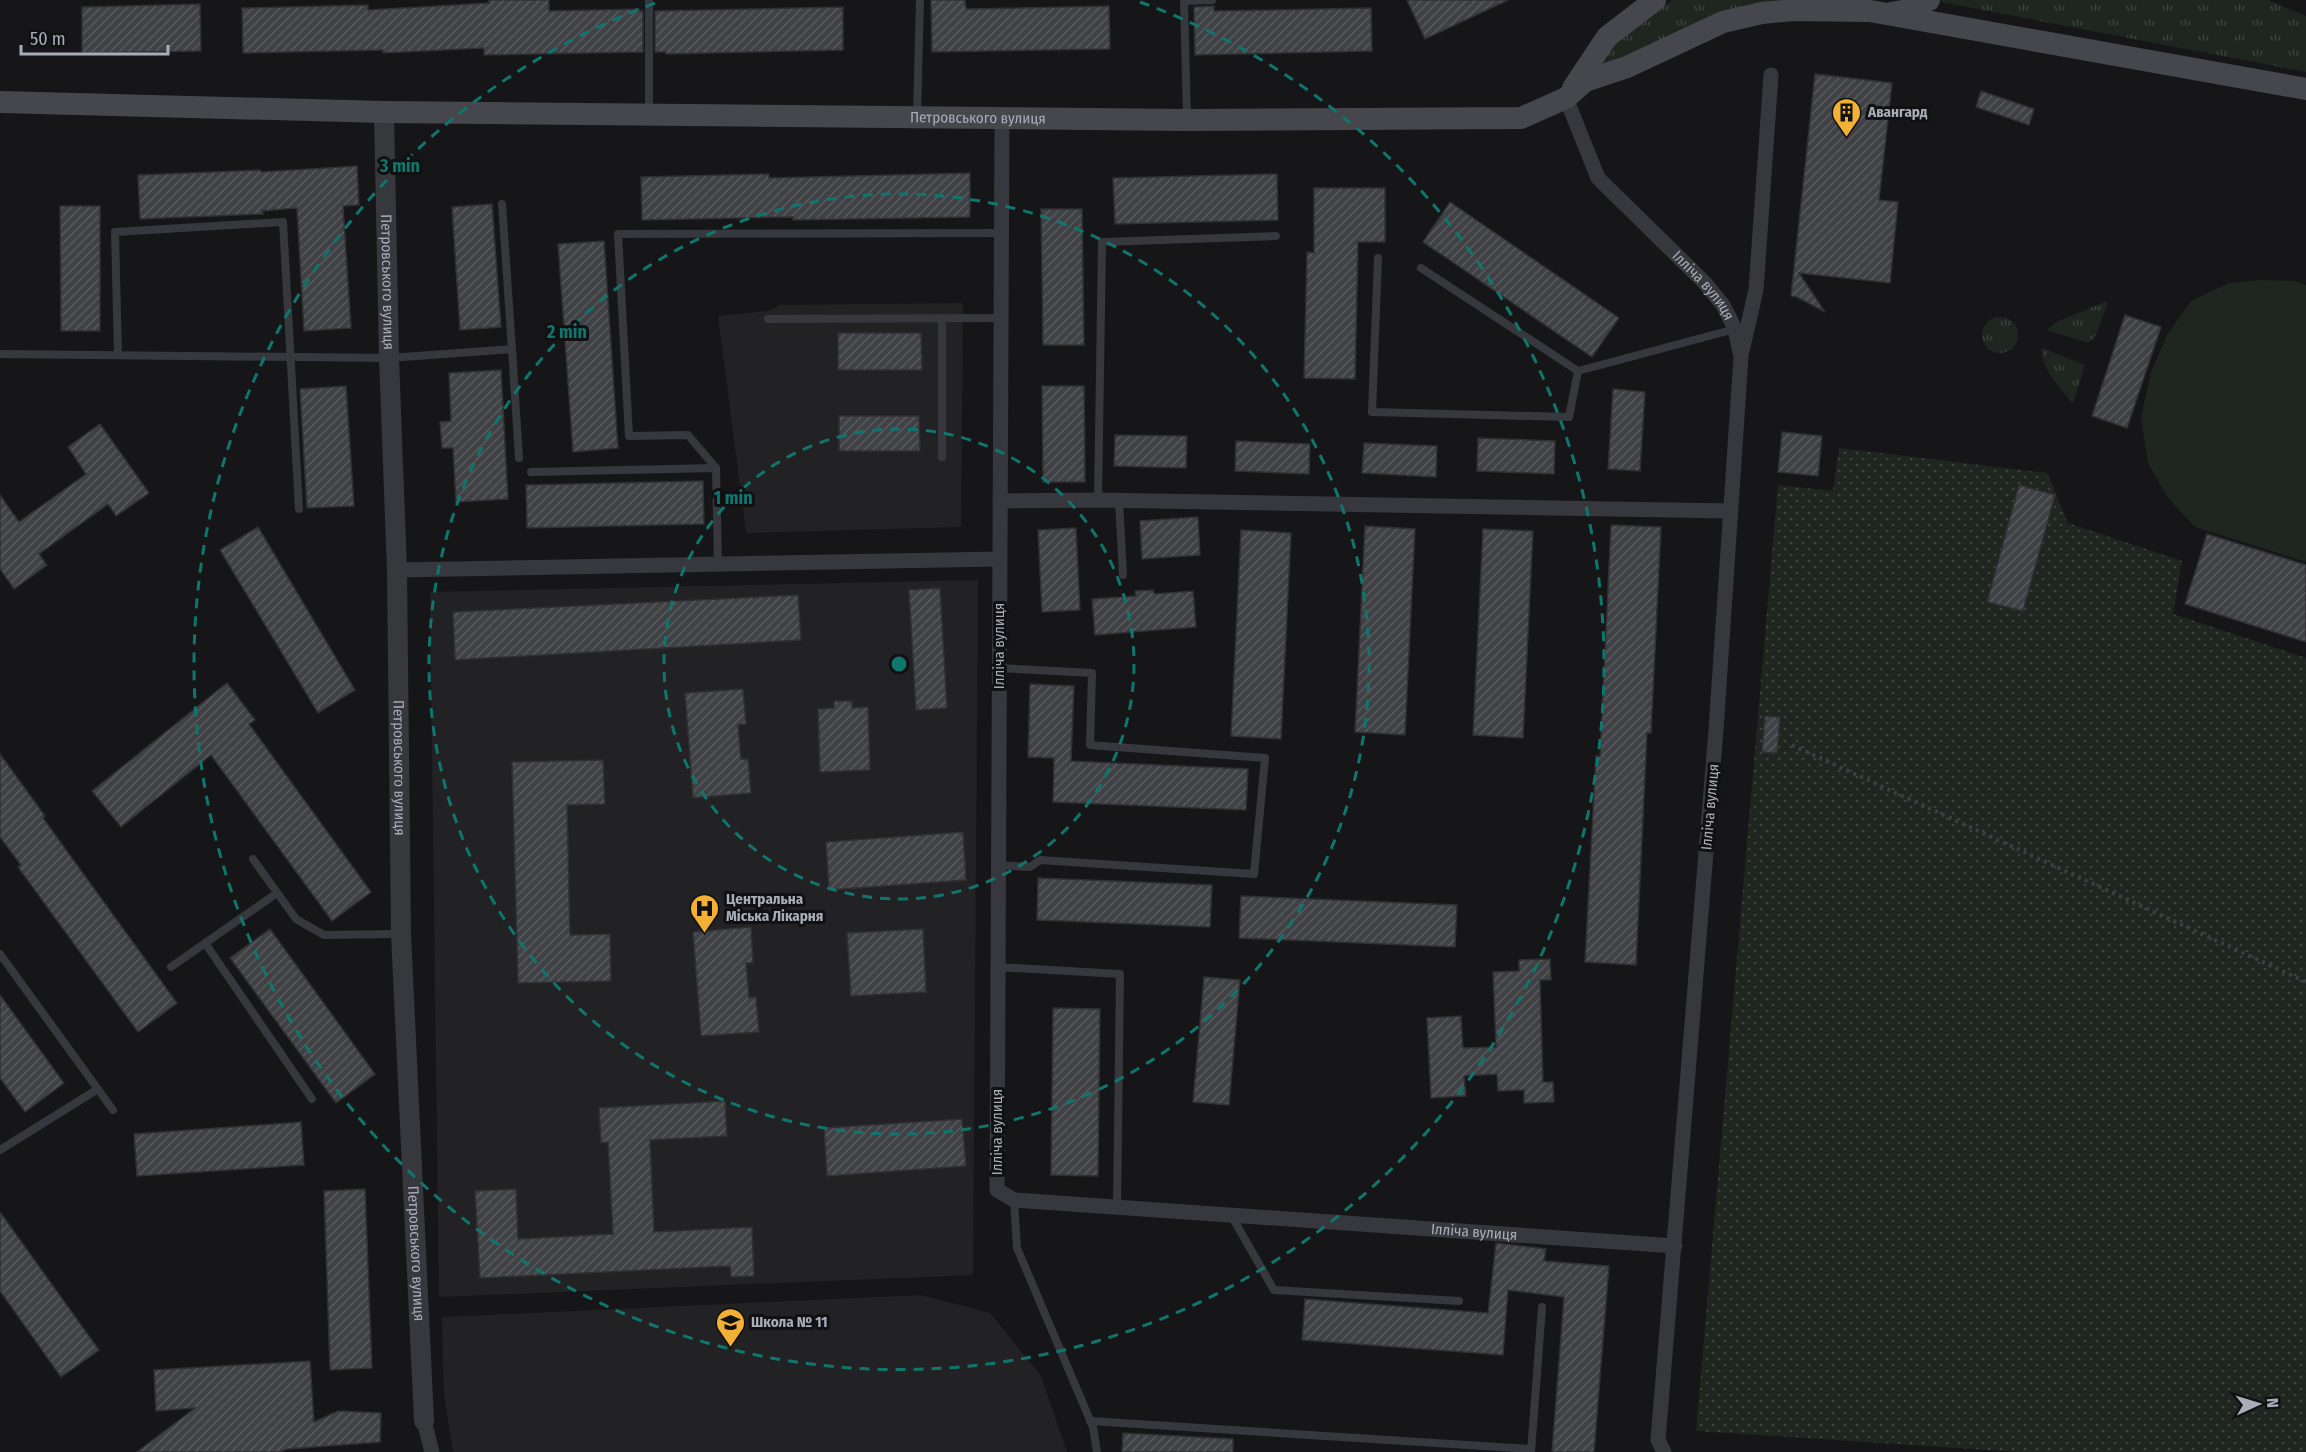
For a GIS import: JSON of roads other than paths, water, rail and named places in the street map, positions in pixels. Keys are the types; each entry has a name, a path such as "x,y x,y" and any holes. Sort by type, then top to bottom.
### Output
{"main road":[{"path":"1566,98 1607,37 1655,0"},
{"path":"1829,0 1842,6 1868,11 2306,89"},
{"path":"1843,0 1868,11 1888,13 1909,10 1929,0"},
{"name":"Петровського вулиця","path":"0,102 384,112 917,116 1002,119 1521,118 1566,98 1585,81 1628,67 1724,22 1743,16 1794,10 1868,11"}],"street":[{"path":"1741,357 1756,290 1771,75"},
{"name":"Ілліча вулиця","path":"1566,98 1598,178 1704,282 1723,305 1735,329 1741,357 1716,730 1658,1440 1664,1452"},
{"name":"Петровського вулиця","path":"384,112 389,358 398,570 401,934 423,1421"},
{"name":"Ілліча вулиця","path":"1002,119 997,1190 1014,1200 1675,1246"},
{"path":"1000,501 1119,500 1730,511"},
{"path":"398,570 999,559"},
{"path":"423,1421 432,1452"}],"lane":[{"path":"649,0 649,115"},
{"path":"917,116 920,0"},
{"path":"1187,120 1184,0 1212,0"},
{"path":"502,204 519,458"},
{"path":"118,354 115,232 283,222 299,509"},
{"path":"718,565 716,468 688,435 628,436 618,234 1002,233"},
{"path":"1098,500 1102,242 1276,236"},
{"path":"1378,258 1372,412 1569,417 1578,371"},
{"path":"1421,268 1578,371 1735,329"},
{"path":"942,318 942,457"},
{"path":"768,319 1001,318"},
{"path":"0,354 389,358 512,349"},
{"path":"531,472 716,468"},
{"path":"1119,500 1124,575"},
{"path":"998,668 1092,673 1090,745 1265,758 1254,874 1040,860 1030,867 998,865"},
{"path":"253,859 296,919 324,935 401,934"},
{"path":"171,967 277,893"},
{"path":"205,943 312,1099"},
{"path":"0,954 114,1110"},
{"path":"997,967 1120,974 1117,1206"},
{"path":"0,1150 98,1089"},
{"path":"1014,1200 1017,1248 1090,1421 1097,1452"},
{"path":"1230,1214 1274,1290 1459,1301"},
{"path":"1090,1421 1531,1450 1542,1307"}],"place":[{"name":"Авангард","path":"1847,138"},
{"name":"Центральна Міська Лікарня","path":"705,934"},
{"name":"Школа № 11","path":"730,1348"}]}
